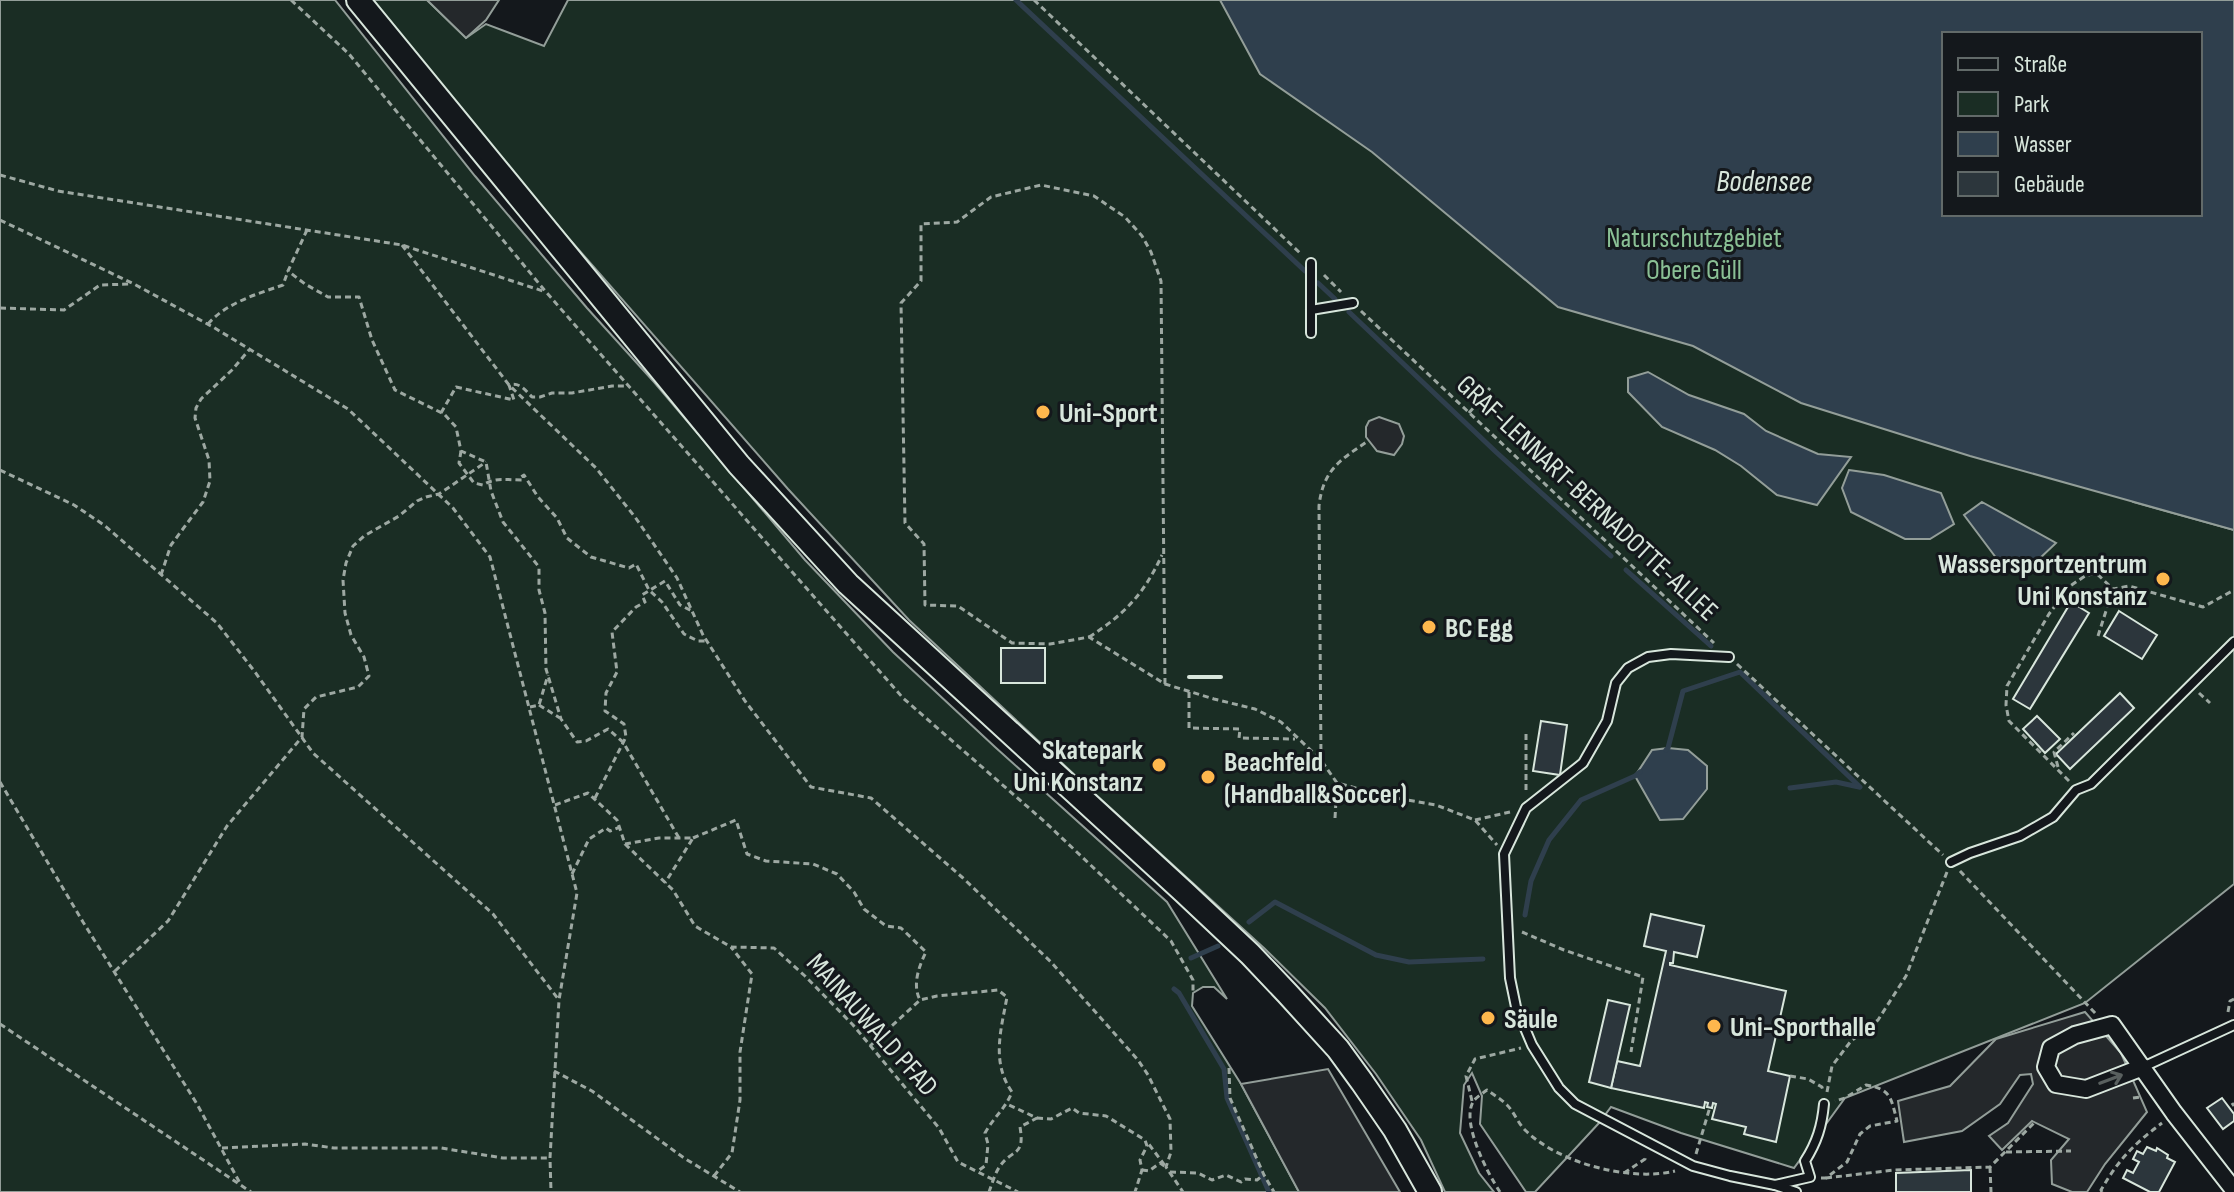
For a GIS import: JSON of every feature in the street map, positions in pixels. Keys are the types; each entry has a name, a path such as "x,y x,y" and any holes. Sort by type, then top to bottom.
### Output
{"main road":[{"path":"358,0 739,465 848,584 1269,973 1338,1049 1395,1130 1430,1192"}],"street":[{"path":"2143,1067 2086,1089 2056,1084 2046,1067 2051,1048 2075,1035 2112,1025 2143,1067 2174,1113 2233,1186"}],"lane":[{"path":"1311,263 1311,333"},
{"path":"1311,310 1353,303"},
{"path":"1951,862 2020,836 2053,817 2076,790 2091,784 2234,642"},
{"path":"1729,657 1671,654 1648,657 1628,668 1616,683 1607,721 1583,763 1526,808 1504,854 1510,978 1516,1007 1532,1045 1559,1088 1575,1104 1693,1166 1796,1192"},
{"path":"2143,1067 2234,1025"},
{"path":"1775,1185 1810,1177 1805,1161 1823,1123 1824,1104"}],"path":[{"path":"291,0 349,54 546,292 903,698 1045,822 1171,941 1193,980 1193,993"},
{"name":"GRAF-LENNART-BERNADOTTE-ALLEE","path":"1034,0 1469,413 1951,862 2096,1014 2112,1025"},
{"path":"0,175 58,191 402,245 546,292"},
{"path":"1163,552 1150,581 1132,604 1110,624 1089,637 1050,644 1012,643 958,606 925,605 924,544 905,523 901,303 921,281 921,224 957,222 991,197 1041,185 1094,196 1125,217 1151,252 1161,281 1165,684"},
{"path":"0,220 134,284 348,409 453,508 490,557 577,893 559,1000 550,1158 551,1192"},
{"path":"208,325 215,315 247,298 283,285 307,230"},
{"path":"402,245 509,385 596,468 635,517 669,566 707,641 745,701 811,787 871,798 963,878 1051,962 1138,1060 1170,1119 1171,1152 1166,1167"},
{"path":"288,271 328,297 359,297 372,340 395,390 441,413 456,427 461,451 459,463 474,483 483,485 489,480 522,480 524,475 557,518 567,538 591,557 629,568 636,564 649,590 662,602 684,634 698,641 707,641"},
{"path":"0,308 64,310 100,285 134,284"},
{"path":"161,575 171,545 203,502 210,481 209,460 195,418 196,408 249,350"},
{"path":"509,385 520,385 532,397 628,386"},
{"path":"441,413 456,387 514,400 509,385"},
{"path":"1469,413 1490,388"},
{"path":"1321,760 1321,490 1329,471 1368,441"},
{"path":"461,451 486,462"},
{"path":"115,971 168,921 227,826 302,737 304,709 316,697 358,687 369,676 345,613 343,580 353,546 417,501 439,494 486,462"},
{"path":"486,462 503,522 539,567 548,675 561,719 577,742 586,741 608,729 623,742 679,838"},
{"path":"0,470 74,505 94,518 217,623 313,753 493,914 559,1000"},
{"path":"2069,781 2009,721 2007,686 2049,614 2070,586 2096,573 2113,589"},
{"path":"554,806 588,793 595,798 626,737 624,724 605,711 606,693 617,672 612,632 645,602 642,595 665,581 680,605 692,611"},
{"path":"2113,589 2129,586 2203,607 2234,590"},
{"path":"2098,636 2113,589"},
{"path":"1089,637 1165,684 1255,709 1281,722 1321,760 1337,783 1335,818"},
{"path":"539,705 548,675"},
{"path":"1189,692 1189,728 1240,729 1239,738 1297,739"},
{"path":"529,707 539,705 561,719"},
{"path":"2058,771 2054,752 2074,733"},
{"path":"1475,820 1526,808 1526,734"},
{"path":"0,782 197,1104 241,1185"},
{"path":"1337,783 1436,805 1475,820 1504,854"},
{"name":"MAINAUWALD PFAD","path":"595,798 617,820 625,844 673,890 695,926 731,947 774,948 853,1025 939,1128 958,1162 1018,1192"},
{"path":"625,844 659,838 693,838 736,820 747,854 766,861 813,864 837,874 854,892 864,909 886,926 901,928 926,952 918,975 916,993 920,1000"},
{"path":"572,874 589,839 606,828 610,831 620,827"},
{"path":"665,883 693,838"},
{"path":"1824,1104 1832,1066 1851,1041 1878,1020 1906,976 1951,862"},
{"path":"1507,926 1564,950 1643,977 1631,1052"},
{"path":"714,1176 732,1153 740,1100 740,1052 752,974 731,947"},
{"path":"1187,983 1193,980"},
{"path":"870,1046 920,1000 998,990 1007,997 998,1056 1004,1080 1012,1092 1007,1104 985,1133 988,1144 986,1165 978,1171"},
{"path":"0,1024 251,1192"},
{"path":"1500,1192 1477,1151 1470,1118 1473,1102 1466,1076 1475,1059 1532,1045"},
{"path":"1229,1068 1230,1098 1274,1192"},
{"path":"554,1071 592,1091 684,1158 740,1192"},
{"path":"1790,1076 1808,1079 1822,1087 1824,1104"},
{"path":"1824,1104 1845,1098 1866,1085 1880,1087 1889,1094 1897,1121 1870,1126 1860,1134 1847,1162 1826,1178"},
{"path":"1473,1102 1487,1090 1506,1104 1526,1130 1569,1160 1624,1173 1659,1175 1693,1166 1710,1107"},
{"path":"1007,1104 1037,1118 1051,1119 1072,1108 1079,1113 1106,1116 1145,1140 1183,1192"},
{"path":"2102,1192 2114,1168 2134,1144 2174,1113"},
{"path":"989,1192 999,1166 1018,1151 1022,1139 1020,1127 1037,1118"},
{"path":"1810,1177 1990,1167 2036,1121"},
{"path":"1624,1173 1645,1159 1640,1137"},
{"path":"1135,1192 1142,1170 1140,1160 1147,1146 1145,1140"},
{"path":"222,1148 305,1144 334,1148 441,1148 503,1158 550,1158"},
{"path":"2006,1152 2071,1151"},
{"path":"1142,1170 1149,1171 1160,1163 1166,1167"},
{"path":"1990,1167 1991,1192"},
{"path":"1170,1172 1198,1173 1212,1180 1226,1175 1241,1182 1245,1179 1257,1180 1264,1175"}],"green space":[{"path":"0,0 335,0 475,176 805,560 893,652 1167,902 1227,999 1214,987 1203,987 1193,993 1192,1006 1241,1084 1299,1192 0,1192"},
{"name":"Naturschutzgebiet Obere Güll","path":"371,0 427,0 466,38 486,24 544,46 568,0 2234,0 2202,32 1942,32 1942,216 1945,216 2133,502 2234,530 2234,884 2085,1003 1845,1098 1794,1168 1681,1133 1611,1107 1535,1192 1526,1192 1480,1124 1482,1096 1472,1073 1464,1085 1460,1133 1479,1173 1494,1192 1445,1192 1421,1140 1376,1074 1325,1008 909,620 788,489 502,162"}],"shaded area":[{"path":"427,0 499,0 486,20 466,38"},
{"path":"1379,417 1399,424 1404,436 1394,455 1377,451 1366,437 1369,421"},
{"path":"2085,1012 2121,1053 2147,1112 2087,1192 2072,1192 2052,1184 2051,1160 2069,1139 2032,1121 2002,1150 1989,1136 2008,1123 2033,1084 2031,1074 2020,1075 2000,1104 1962,1131 1904,1142 1898,1101 1950,1086 1996,1039"},
{"path":"1328,1069 1400,1192 1299,1192 1241,1084"}],"water":[{"name":"Bodensee","path":"1220,0 2234,0 2234,530 1970,456 1801,403 1693,346 1558,307 1372,152 1260,74"},
{"path":"1648,372 1689,395 1744,414 1766,431 1818,454 1851,457 1817,505 1777,495 1715,450 1662,427 1628,392 1628,378"},
{"path":"1849,470 1884,475 1941,493 1954,524 1930,539 1905,539 1851,512 1842,488"},
{"path":"1982,502 2056,543 2038,560 2000,563 1964,515"},
{"path":"1652,750 1688,750 1707,766 1707,789 1683,819 1660,820 1635,776"}],"building":[{"path":"2071,602 2089,613 2030,709 2013,699"},
{"path":"2119,611 2157,635 2142,659 2104,636"},
{"path":"1001,648 1045,648 1045,683 1001,683"},
{"path":"2120,693 2134,708 2070,769 2056,754"},
{"path":"2037,716 2060,739 2045,753 2023,729"},
{"path":"1541,721 1567,725 1560,775 1533,771"},
{"name":"Uni-Sporthalle","path":"1651,914 1704,926 1697,957 1674,952 1670,965 1786,991 1768,1071 1790,1076 1776,1142 1744,1134 1746,1127 1712,1119 1716,1104 1713,1103 1712,1108 1707,1107 1708,1103 1705,1102 1704,1108 1611,1088 1617,1061 1640,1066 1666,951 1644,946"},
{"path":"1608,1000 1630,1005 1611,1088 1589,1082"},
{"path":"2222,1098 2234,1114 2234,1121 2223,1129 2207,1108"},
{"path":"2147,1147 2156,1151 2157,1148 2175,1162 2159,1192 2150,1192 2123,1178 2127,1170 2133,1173 2139,1162 2133,1159 2137,1151 2143,1154"},
{"path":"1971,1170 1971,1192 1896,1192 1896,1173"}],"waterway":[{"path":"1016,0 1305,271"},
{"path":"1318,283 1335,299"},
{"path":"1349,312 1611,556"},
{"path":"1626,570 1711,646"},
{"path":"1666,750 1683,691 1740,672 1860,787"},
{"path":"1525,915 1531,881 1549,840 1581,800 1640,772"},
{"path":"1790,788 1836,782 1859,787"},
{"path":"1249,922 1275,902 1376,955 1409,962 1483,959"},
{"path":"1191,958 1218,946"},
{"path":"1174,989 1224,1069 1227,1098 1269,1192"}],"wall":[{"path":"1189,677 1221,677"}],"place":[{"name":"Uni-Sport","path":"1043,412"},
{"name":"Wassersportzentrum Uni Konstanz","path":"2163,579"},
{"name":"BC Egg","path":"1429,627"},
{"name":"Skatepark Uni Konstanz","path":"1159,765"},
{"name":"Beachfeld (Handball&Soccer)","path":"1208,777"},
{"name":"Säule","path":"1488,1018"},
{"name":"Uni-Sporthalle","path":"1714,1026"}]}
